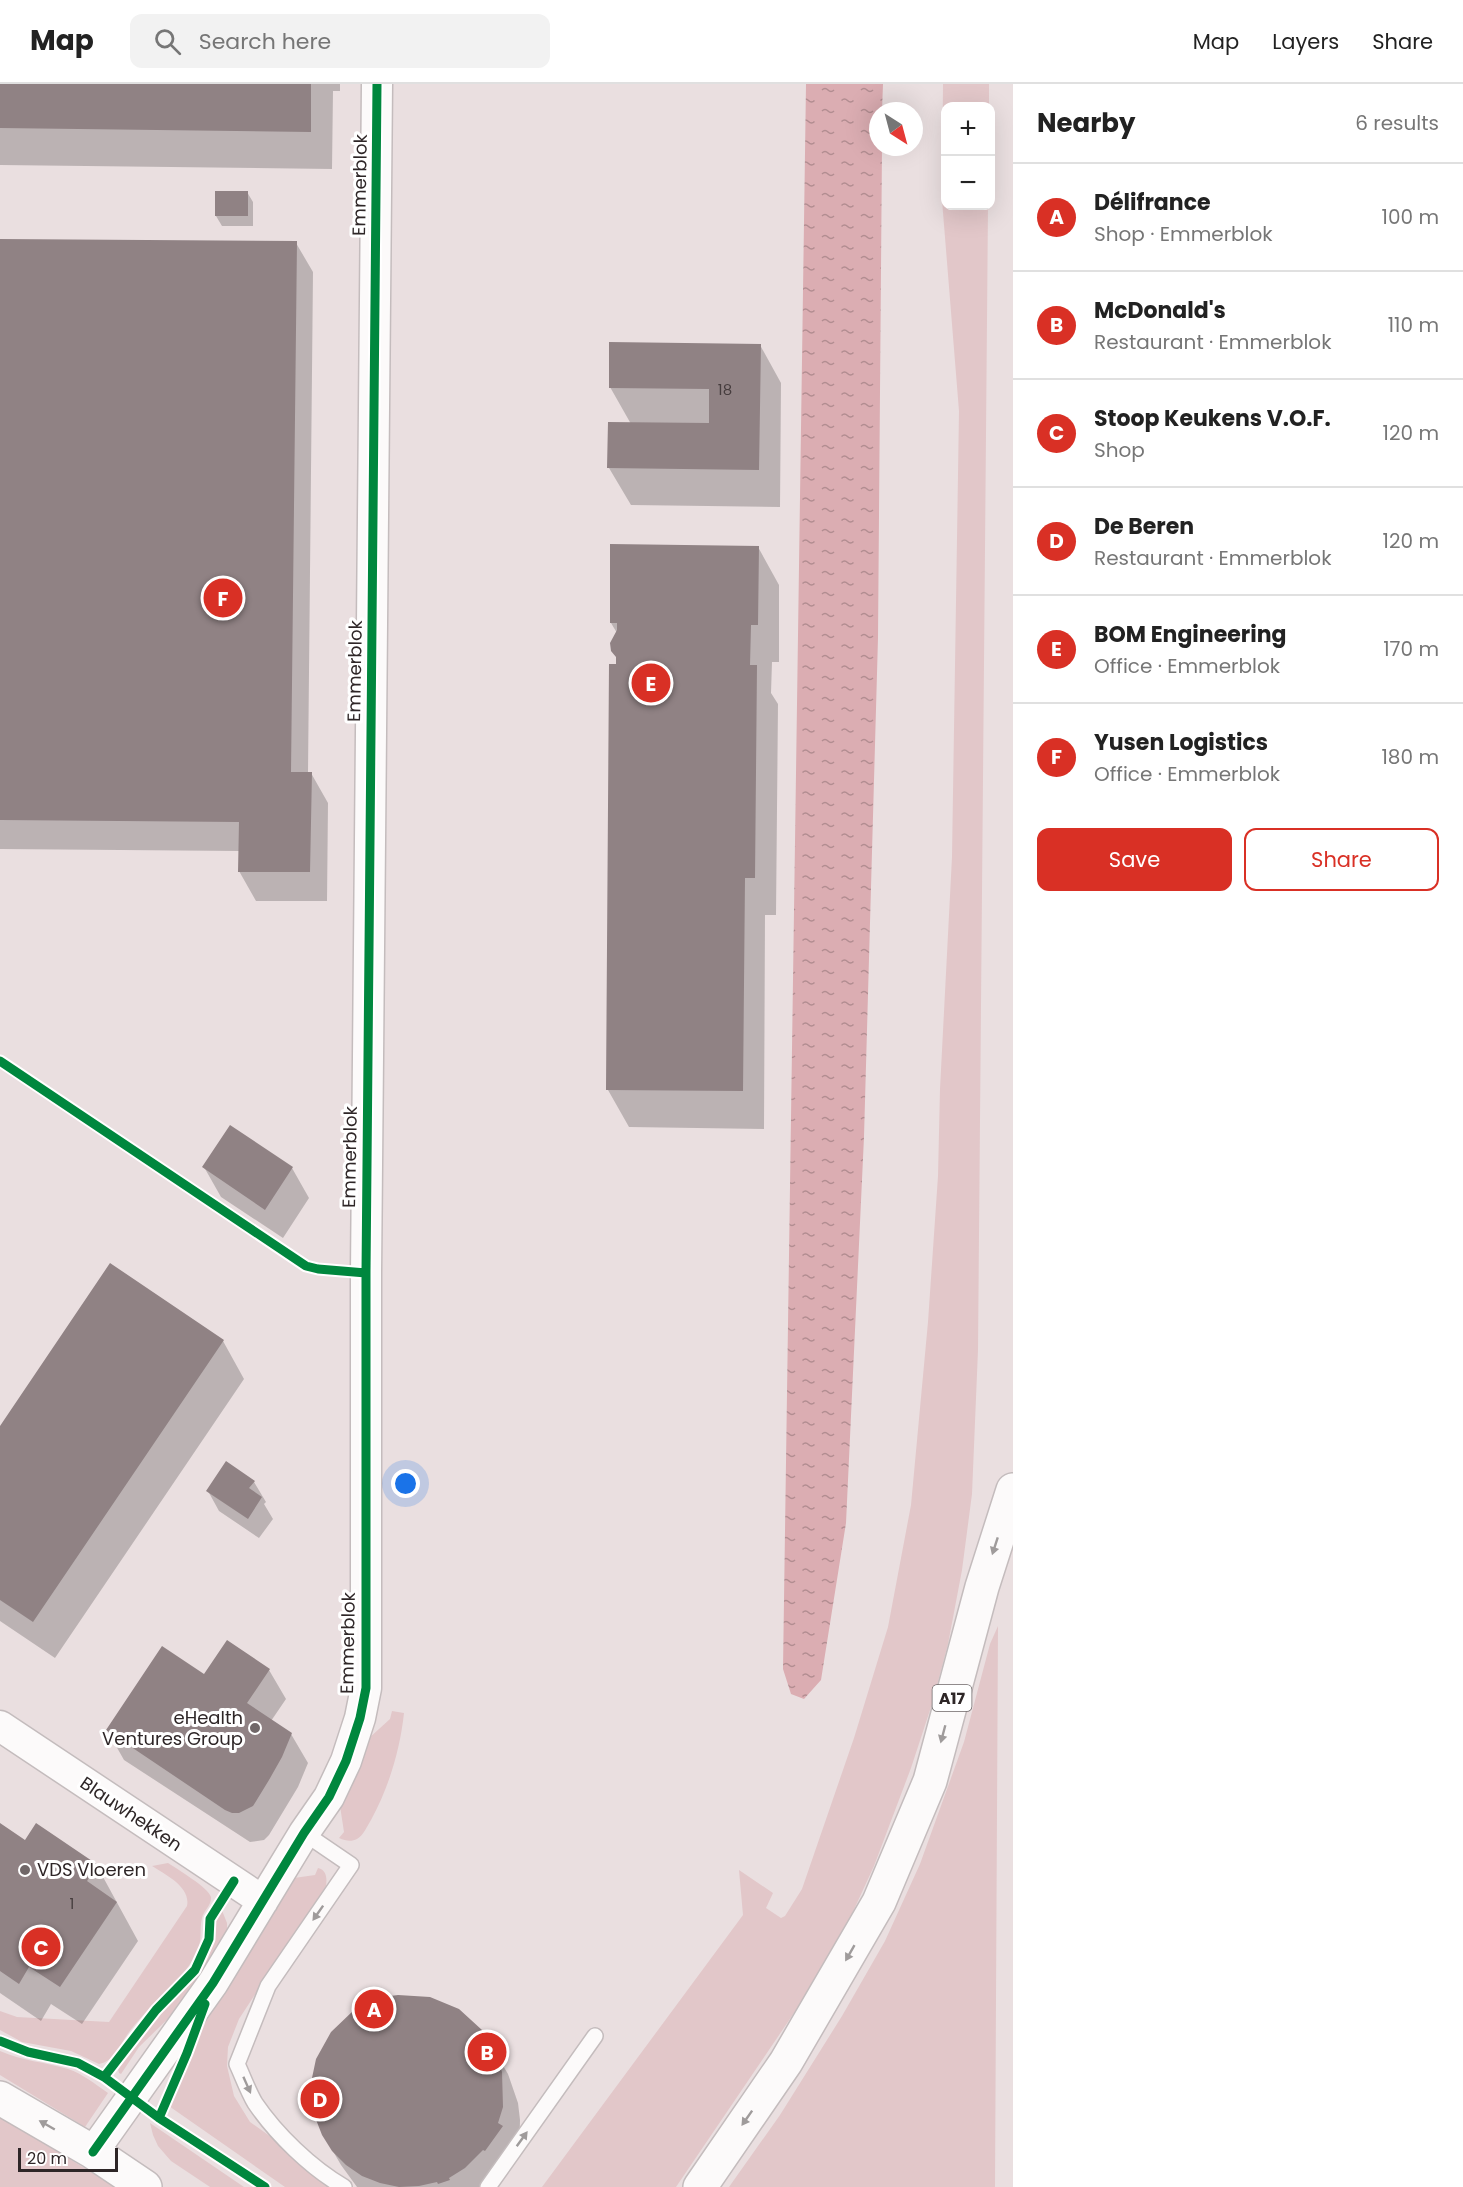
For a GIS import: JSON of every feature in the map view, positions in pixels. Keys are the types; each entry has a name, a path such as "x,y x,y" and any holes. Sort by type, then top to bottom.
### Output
{"main road":[{"name":"A17","path":"700,2187 786,2062 879,1902 930,1781 982,1587 1013,1490"},
{"path":"0,2098 93,2152 145,2187"}],"street":[{"name":"Emmerblok","path":"93,2152 213,1983 304,1833 329,1797 346,1761 360,1718 366,1688 366,1261 377,84"},
{"name":"Blauwhekken","path":"0,1726 262,1901"}],"lane":[{"path":"304,1833 351,1865 268,1986 237,2064 254,2101 276,2130 328,2178 344,2187"},
{"path":"488,2187 595,2037"}],"shaded area":[{"path":"943,84 989,84 989,102 943,102"},
{"path":"943,210 988,210 978,1350 972,1494 962,1570 948,1644 932,1704 911,1768 874,1866 851,1916 796,2010 676,2187 542,2187 743,1915 739,1870 773,1893 766,1908 781,1918 785,1916 802,1889 854,1738 888,1627 911,1505 928,1322 938,1176 940,1089 952,857 959,411"},
{"path":"998,1626 995,2187 729,2187 780,2115 842,2016 885,1941 920,1864 964,1742 990,1644"},
{"path":"392,1711 404,1713 397,1754 383,1795 362,1835 353,1841 339,1838 344,1832 340,1806 368,1739 390,1719"},
{"path":"168,1863 199,1884 211,1897 202,1918 199,1945 196,1954 181,1976 135,2024 109,2060 99,2064 71,2051 22,2042 0,2030 0,2011 17,2017 109,2022 187,1906 187,1899 181,1887 152,1866"},
{"path":"318,1868 325,1873 326,1886 239,2019 228,2047 227,2066 234,2096 250,2122 341,2187 285,2187 166,2104 188,2064 206,2016 294,1878 315,1875"},
{"path":"221,1908 227,1923 227,1933 184,2003 139,2047 121,2074 119,2073 118,2069 144,2031 206,1960 211,1947 214,1919"},
{"path":"0,2051 73,2071 108,2093 85,2127 0,2075"},
{"path":"0,2116 115,2187 0,2187"},
{"path":"150,2123 244,2187 210,2187 171,2161 158,2146"}],"water":[{"path":"806,84 883,84 882,102 869,102 869,156 882,156 878,638 864,1137 846,1523 821,1680 804,1699 791,1694 783,1669"}],"building":[{"path":"0,84 311,84 311,132 0,128"},
{"path":"215,191 248,191 248,216 215,216"},
{"path":"0,239 297,241 291,772 312,772 310,872 238,872 239,822 0,820"},
{"path":"609,342 761,344 759,470 607,468 608,422 709,423 709,389 609,388"},
{"path":"610,544 759,546 758,625 751,625 750,665 757,665 755,878 745,878 743,1091 606,1090 609,664 616,664 616,657 611,651 610,643 617,630 617,623 610,623"},
{"path":"230,1125 293,1167 265,1210 202,1167"},
{"path":"110,1263 224,1340 33,1622 0,1600 0,1426"},
{"path":"226,1461 255,1481 249,1488 262,1497 248,1519 206,1491"},
{"path":"227,1640 270,1669 247,1703 292,1733 282,1757 253,1806 239,1813 225,1810 106,1730 162,1646 204,1674"},
{"path":"0,1823 25,1840 36,1823 98,1865 87,1881 117,1902 60,1987 29,1967 19,1984 0,1971"},
{"path":"398,1995 430,1997 459,2009 482,2030 491,2043 502,2072 503,2107 498,2123 503,2126 485,2151 483,2150 465,2168 449,2178 450,2180 438,2184 437,2182 399,2187 362,2176 332,2151 315,2117 311,2098 312,2078 316,2059 331,2032 354,2010 383,1997"}],"cycle path":[{"path":"93,2152 213,1983 304,1833 329,1797 346,1761 360,1718 366,1688 366,1273 377,84"},
{"path":"0,1061 306,1266 366,1273"},
{"path":"104,2077 156,2010 195,1970 209,1939 210,1919 234,1881"},
{"path":"159,2118 205,2004"},
{"path":"0,2041 28,2052 78,2063 104,2077 159,2118 265,2187"}],"place":[{"name":"Yusen Logistics","path":"223,598"},
{"name":"BOM Engineering","path":"651,683"},
{"name":"eHealth Ventures Group","path":"255,1728"},
{"name":"VDS Vloeren","path":"25,1870"},
{"name":"Stoop Keukens V.O.F.","path":"41,1947"},
{"name":"Délifrance","path":"374,2009"},
{"name":"McDonald's","path":"487,2052"},
{"name":"De Beren","path":"320,2099"}]}
